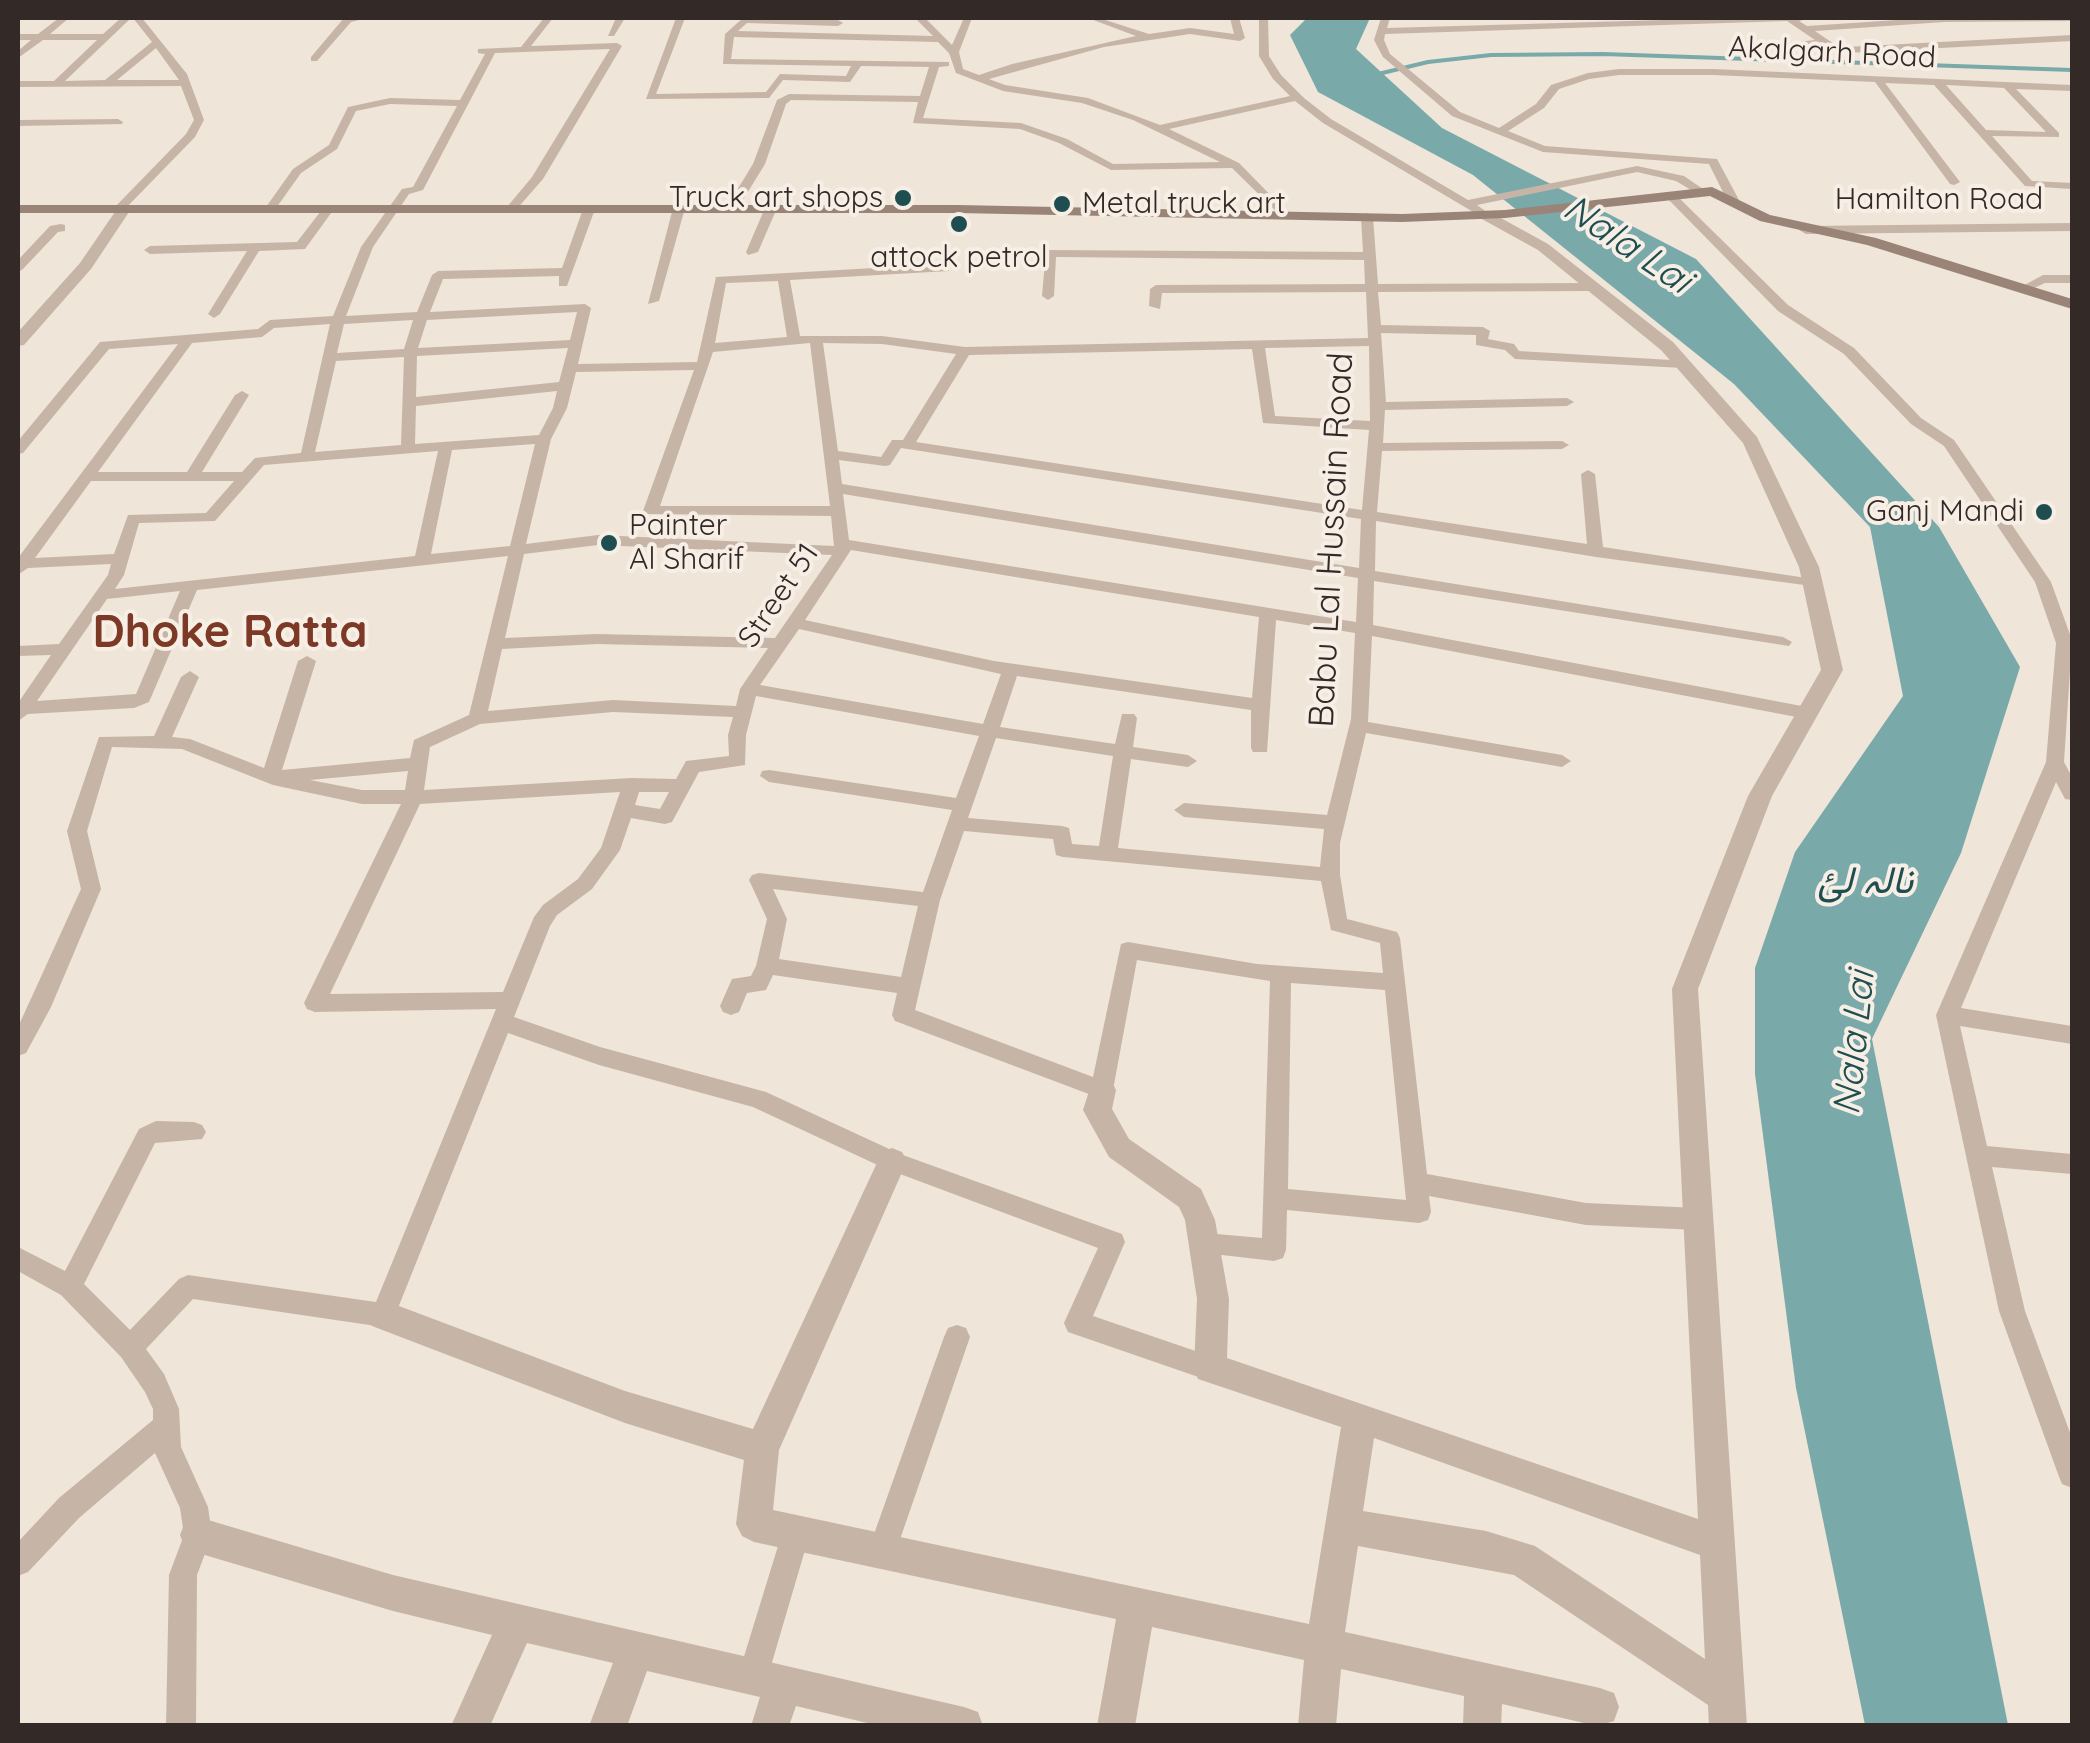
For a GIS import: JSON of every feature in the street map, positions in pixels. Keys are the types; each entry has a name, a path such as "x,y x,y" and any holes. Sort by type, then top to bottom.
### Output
{"main road":[{"path":"18,209 770,208 1367,217 1700,191 1722,194 1765,218 1806,230 1871,241 2072,304"},
{"path":"1840,237 1859,248 2072,316"}],"street":[{"path":"18,55 64,18"},
{"path":"56,83 126,18"},
{"path":"18,341 86,266 121,209 191,135 199,120 185,82 138,18"},
{"path":"314,59 348,19 362,18"},
{"path":"523,50 548,18"},
{"path":"611,34 620,18"},
{"path":"680,18 650,97 768,95 780,77 850,78 857,63"},
{"path":"955,58 968,18"},
{"path":"1092,18 1148,38"},
{"path":"980,79 1015,66 1190,31 1240,38 1235,18"},
{"path":"1264,18 1264,56 1277,77 1297,97 1327,121 1489,208 1667,346 1751,441 1809,568 1832,670 1760,796 1685,990 1727,1710"},
{"path":"1385,18 1379,30 1386,55 1399,70 1456,114 1542,149 1713,161 1733,200"},
{"path":"1495,18 1501,28"},
{"path":"1379,30 1790,19 1848,26 1958,18 2072,18"},
{"path":"2015,18 2037,39"},
{"path":"844,23 747,19 730,34 726,62 936,64 955,58"},
{"path":"904,25 922,22 955,58 959,72 1003,88 1084,100 1161,128 1235,165 1283,214"},
{"path":"1715,22 1727,30"},
{"path":"1901,22 1938,43"},
{"path":"1807,23 1826,42 1840,49 2072,38"},
{"path":"1848,26 1883,47"},
{"path":"730,34 938,39"},
{"path":"18,38 104,38"},
{"path":"1740,38 1766,56"},
{"path":"1752,47 1826,42"},
{"path":"108,83 156,43"},
{"path":"307,457 338,320 367,247 390,209 406,191 417,190 485,51 617,46 537,179 512,209"},
{"path":"936,64 917,120 1021,126 1063,141 1111,167 1235,165"},
{"name":"Akalgarh Road","path":"1498,133 1540,106 1555,87 1588,76 1713,72 2072,88"},
{"path":"1878,80 1954,182"},
{"path":"18,84 185,82"},
{"path":"1937,82 2029,184 2072,186"},
{"path":"1984,133 2055,135 2008,86"},
{"path":"732,208 759,164 781,102 789,96 924,99"},
{"path":"1161,128 1297,97"},
{"path":"270,209 297,171 333,147 352,109 390,101 461,103"},
{"path":"18,123 118,122"},
{"path":"1489,208 1637,169 1660,171 1700,191"},
{"path":"1669,194 1783,308 1850,351 1916,421 1949,442 2044,582 2065,621 2055,762 1947,1015 2012,1311 2072,1474"},
{"path":"652,301 679,208"},
{"path":"752,252 770,208"},
{"path":"150,250 302,246 328,209"},
{"path":"408,449 411,353 438,275 565,278 588,209"},
{"name":"Babu Lal Hussain Road","path":"1367,217 1377,426 1358,726 1335,823 1330,875 1338,924 1390,938 1417,1183"},
{"name":"Hamilton Road","path":"1806,230 2072,227"},
{"path":"18,267 45,238 61,228"},
{"path":"18,242 45,238"},
{"path":"214,314 255,247"},
{"path":"1048,296 1050,254 1369,256"},
{"path":"839,511 652,511 708,348 720,280 945,268"},
{"path":"783,276 794,341"},
{"path":"2023,289 2043,279 2072,279"},
{"path":"1155,306 1156,289 1592,287"},
{"path":"18,450 104,345 262,333 270,324 585,308 560,408 544,439 477,718"},
{"path":"708,348 816,339 882,340 965,351 1258,344 1484,331 1481,342 1508,347 1514,355 1683,364"},
{"name":"Street 51","path":"682,786 693,766 738,761 737,735 750,689 844,547 816,339"},
{"path":"19,565 188,340"},
{"path":"330,357 576,344"},
{"path":"1258,344 1268,420 1377,426"},
{"path":"907,444 965,351"},
{"path":"570,368 702,366"},
{"path":"410,402 566,386"},
{"path":"192,476 242,395"},
{"path":"1378,406 1567,402"},
{"path":"20,712 116,575 133,518 210,518 264,459 544,439"},
{"path":"832,454 885,462 897,443 907,444 1813,584"},
{"path":"1375,447 1562,445"},
{"path":"422,561 446,446"},
{"path":"1588,474 1596,552"},
{"path":"88,476 247,477"},
{"path":"836,488 1782,642"},
{"path":"101,595 598,540 844,547 1364,628 1808,713"},
{"path":"19,565 121,558"},
{"path":"20,712 143,698 191,585"},
{"path":"1260,748 1268,613"},
{"path":"796,623 1011,668 1260,705"},
{"path":"495,644 597,640 778,643"},
{"path":"18,651 64,649"},
{"path":"270,778 307,661"},
{"path":"1011,668 930,900 903,1014 1102,1090"},
{"path":"160,742 190,677"},
{"path":"750,689 988,732 1188,760"},
{"path":"743,712 613,706 477,718 421,744 414,797 316,1003 504,1011 599,1056 758,1099 892,1161 1113,1242 1078,1323 1360,1416 1716,1542"},
{"path":"1106,856 1128,718"},
{"path":"1358,726 1562,761"},
{"path":"18,1047 40,1007 91,889 77,830 103,744 109,740 184,742 270,778 362,797 682,786 664,817 626,810"},
{"path":"2055,762 2072,794"},
{"path":"270,778 418,764"},
{"path":"769,776 1062,832 1063,850 1330,875"},
{"path":"384,1315 540,923 550,910 585,884 610,850 632,785"},
{"path":"1184,810 1335,823"},
{"path":"731,1006 740,985 758,984 767,966 777,919 759,880 930,900"},
{"path":"1210,1368 1214,1299 1200,1220 1190,1198 1119,1148 1097,1110 1128,950 1281,974 1395,982"},
{"path":"767,966 909,986"},
{"path":"1204,1244 1274,1250 1281,974"},
{"path":"1947,1015 2072,1034"},
{"path":"70,1287 147,1136 156,1131 194,1132"},
{"path":"1978,1156 2072,1164"},
{"path":"892,1161 762,1449 754,1524 1600,1707"},
{"path":"1275,1198 1418,1212 1417,1183 1586,1214 1698,1219"},
{"path":"18,1258 70,1287 130,1348 155,1383 166,1409 168,1448 194,1507 198,1535 183,1575 182,1726"},
{"path":"130,1348 188,1287 384,1315 625,1407 762,1449"},
{"path":"882,1551 957,1337"},
{"path":"1317,1726 1324,1647 1360,1416"},
{"path":"18,1562 69,1508 166,1426"},
{"path":"1344,1526 1486,1549 1522,1559 1727,1710"},
{"path":"770,1726 768,1680 796,1534"},
{"path":"198,1535 392,1594 964,1726"},
{"path":"1116,1726 1136,1605"},
{"path":"470,1726 517,1622"},
{"path":"608,1726 636,1650"},
{"path":"1482,1726 1484,1684"}],"water":[{"name":"نالہ لئ","path":"1307,18 1370,18 1356,49 1442,128 1696,259 1939,527 2020,667 1961,853 1872,1039 2008,1725 1865,1725 1796,1388 1755,1074 1755,968 1795,852 1903,696 1870,527 1734,384 1473,175 1318,92 1290,35"}],"waterway":[{"path":"1374,75 1428,62 1491,55 1603,54 2072,70"}],"place":[{"name":"Truck art shops","path":"903,198"},
{"name":"Metal truck art","path":"1062,204"},
{"name":"attock petrol","path":"959,224"},
{"name":"Ganj Mandi","path":"2044,512"},
{"name":"Painter Al Sharif","path":"609,543"}],"district":[{"name":"Dhoke Ratta","path":"230,633"}],"water label":[{"name":"Nala Lai","path":"1627,245"},
{"name":"Nala Lai","path":"1855,1043"}]}
